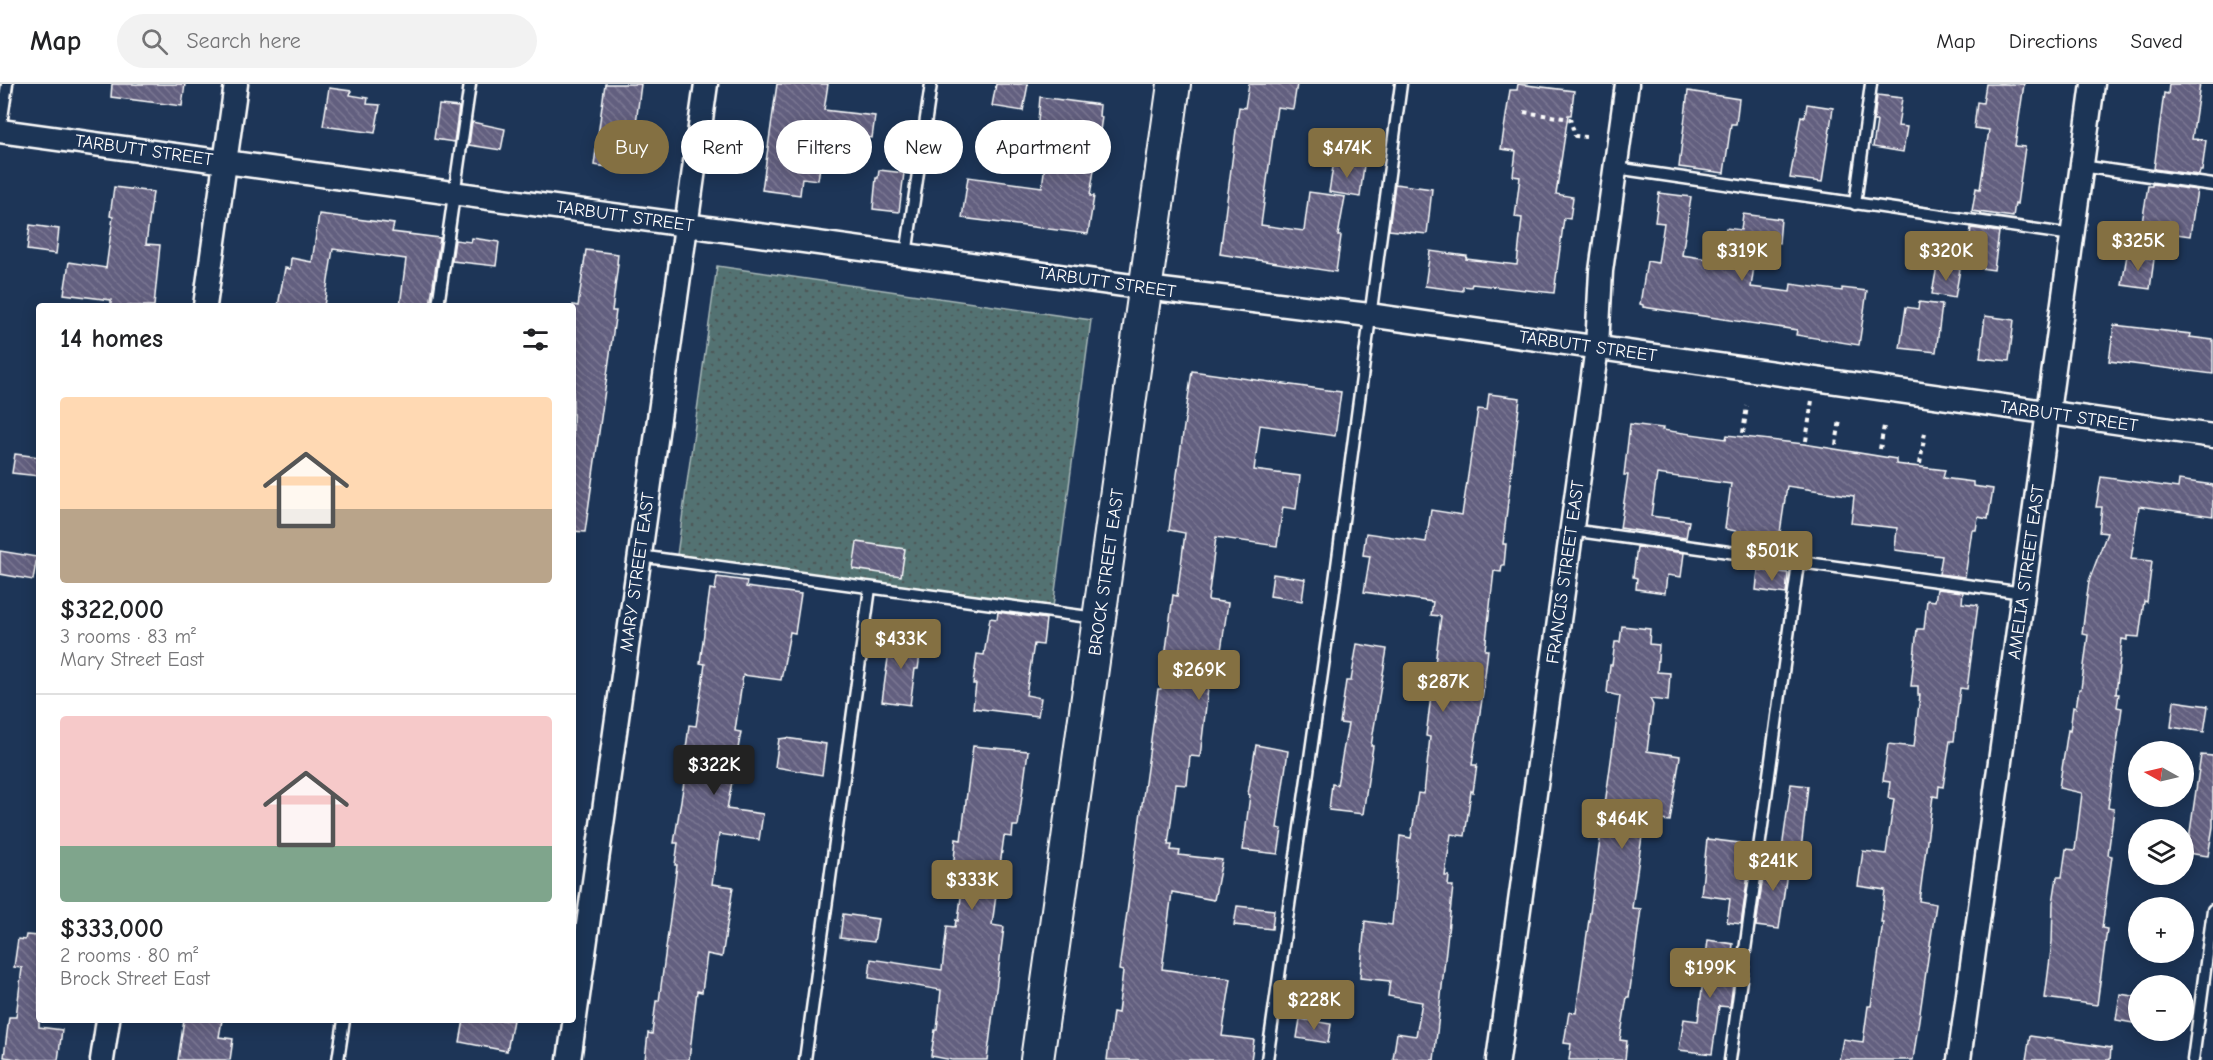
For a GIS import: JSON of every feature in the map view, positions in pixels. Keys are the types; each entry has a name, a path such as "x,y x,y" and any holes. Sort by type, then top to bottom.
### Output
{"street":[{"path":"205,303 236,84"},
{"name":"MARY STREET EAST","path":"576,1003 706,84"},
{"name":"BROCK STREET EAST","path":"1037,1060 1174,84"},
{"name":"FRANCIS STREET EAST","path":"1498,1060 1597,347 1601,272 1626,84"},
{"name":"AMELIA STREET EAST","path":"1959,1060 2093,84"},
{"name":"TARBUTT STREET","path":"0,131 225,160 1146,288 1369,315 2213,436"},
{"path":"102,1060 108,1023"},
{"name":"MARY STREET EAST","path":"568,1060 573,1023"}],"lane":[{"path":"0,131 7,84"},
{"path":"438,303 470,84"},
{"path":"906,255 932,84"},
{"path":"1267,1060 1333,596 1401,84"},
{"path":"1855,204 1871,84"},
{"path":"2081,166 2213,185"},
{"path":"1616,168 2072,235"},
{"path":"1571,530 1798,563 2023,592"},
{"path":"639,556 1100,618"},
{"path":"1730,1060 1798,563"},
{"path":"805,1060 870,588"},
{"path":"2193,1060 2213,910"},
{"path":"338,1060 344,1023"}],"path":[{"path":"1524,112 1569,119 1575,136 1586,137"},
{"path":"1806,441 1815,379"},
{"path":"1743,433 1747,406"},
{"path":"1836,446 1839,420"},
{"path":"1880,449 1884,426"},
{"path":"1920,464 1925,432"}],"green space":[{"path":"717,266 1091,320 1053,607 677,555"}],"building":[{"path":"112,84 185,84 182,106 111,97"},
{"path":"605,84 641,84 636,120 600,120"},
{"path":"777,84 828,84 824,110 875,116 872,138 872,120 776,120 776,174 819,174 818,180 802,178 800,195 762,190"},
{"path":"996,84 1028,84 1023,111 992,106"},
{"path":"1249,84 1297,84 1293,109 1277,107 1261,225 1304,231 1309,192 1345,197 1338,236 1341,236 1336,272 1220,254 1239,107 1245,108"},
{"path":"1518,84 1574,91 1556,194 1573,197 1570,219 1564,218 1554,293 1472,284 1471,287 1463,286 1463,291 1425,286 1430,251 1467,256 1466,259 1517,265 1522,218 1515,217 1520,177 1513,176 1516,151 1501,149 1510,90 1517,90"},
{"path":"1986,84 2024,84 2015,146 2025,147 2013,217 1972,211 1976,188 1980,189 1989,130 1974,128 1977,102 1983,103"},
{"path":"2169,84 2200,84 2192,139 2206,140 2202,171 2199,175 2154,169 2164,93 2168,94"},
{"path":"329,88 351,91 350,95 368,98 367,104 380,105 375,133 323,126"},
{"path":"1688,91 1739,99 1736,124 1731,124 1724,173 1679,167"},
{"path":"1877,95 1902,98 1898,126 1907,127 1903,152 1873,147 1877,121 1874,121"},
{"path":"1040,97 1100,105 1099,116 1102,117 1102,120 1038,120"},
{"path":"1807,104 1833,108 1822,182 1790,178 1801,116 1805,117"},
{"path":"439,105 459,107 454,142 434,139"},
{"path":"472,122 505,129 501,150 469,145"},
{"path":"1334,161 1364,165 1360,197 1329,192"},
{"path":"879,170 884,171 884,174 904,174 899,212 873,209 876,178 878,178"},
{"path":"1044,174 1093,174 1090,196 1094,196 1088,234 962,218 968,177 1042,187"},
{"path":"1395,184 1432,189 1427,234 1389,230"},
{"path":"2152,184 2197,190 2190,236 2141,229 2148,186"},
{"path":"114,187 153,192 146,244 160,245 154,303 111,303 111,300 64,294 69,262 106,268 113,217 110,216"},
{"path":"1659,193 1691,197 1682,255 1721,261 1726,228 1741,230 1743,214 1781,219 1779,243 1761,241 1761,245 1757,245 1751,287 1790,292 1791,284 1842,291 1842,288 1867,291 1859,345 1796,335 1797,330 1643,307 1640,304 1647,261 1658,263 1664,223 1655,222"},
{"path":"319,214 394,224 392,232 440,238 430,303 400,303 406,259 333,249 324,303 279,303 285,268 290,269 291,258 312,262"},
{"path":"30,225 59,229 56,254 27,250"},
{"path":"1971,228 1999,232 1994,270 1966,266"},
{"path":"472,238 499,242 496,266 452,261 455,240 471,242"},
{"path":"586,250 618,254 612,311 616,311 585,532 576,531 576,306 578,306"},
{"path":"2127,255 2154,259 2150,289 2122,285"},
{"path":"1937,266 1960,269 1955,298 1932,294"},
{"path":"1919,302 1942,305 1936,352 1900,348 1906,307 1918,309"},
{"path":"1985,316 2014,320 2009,361 1980,358"},
{"path":"2114,325 2191,334 2190,337 2213,340 2213,374 2109,361"},
{"path":"1192,371 1341,392 1335,436 1260,425 1254,470 1300,476 1296,509 1283,507 1277,546 1216,537 1208,600 1228,603 1219,664 1211,663 1200,757 1190,756 1187,785 1176,784 1168,845 1172,845 1171,850 1180,851 1179,855 1222,860 1214,900 1172,892 1162,969 1231,979 1222,1036 1254,1040 1251,1060 1107,1060 1113,1012 1118,1013 1123,971 1119,970 1158,689 1161,689 1173,595 1177,596 1185,533 1169,530"},
{"path":"1489,394 1520,398 1503,544 1506,544 1504,565 1502,565 1501,572 1494,571 1485,650 1488,650 1472,765 1477,765 1465,836 1451,834 1445,876 1449,876 1448,886 1453,886 1434,1060 1393,1059 1397,1033 1416,1036 1422,1002 1388,996 1390,981 1360,978 1365,921 1392,925 1400,836 1411,838 1418,793 1424,794 1430,737 1426,736 1441,616 1431,615 1433,602 1364,592 1370,556 1363,555 1366,533 1426,542 1431,510 1462,515 1478,409 1487,410"},
{"path":"1630,424 1726,439 1727,435 1804,444 1896,459 1896,464 1945,470 1943,478 1973,482 1973,486 1993,489 1988,519 1978,517 1976,530 1972,530 1965,577 1939,574 1942,556 1895,550 1897,528 1851,523 1854,496 1787,486 1779,539 1725,529 1731,484 1657,474 1651,516 1689,521 1686,538 1620,528 1628,475 1624,475"},
{"path":"15,454 36,457 36,476 12,473"},
{"path":"2101,477 2178,488 2179,480 2213,485 2213,516 2139,506 2131,559 2152,561 2147,602 2144,601 2139,637 2127,636 2127,640 2122,639 2116,694 2119,694 2117,707 2122,708 2108,808 2114,809 2108,855 2112,856 2102,928 2107,929 2097,1005 2045,998 2057,877 2062,877 2066,849 2075,850 2082,793 2059,788 2073,707 2076,708 2079,689 2081,689 2088,635 2082,634 2089,581 2107,533 2099,532 2102,507 2096,507"},
{"path":"857,542 905,549 901,576 853,569"},
{"path":"1637,547 1684,553 1681,577 1667,575 1665,593 1636,589 1637,578 1633,577"},
{"path":"0,551 36,557 33,580 0,574"},
{"path":"1758,570 1788,573 1786,594 1756,590"},
{"path":"1273,574 1305,579 1302,601 1270,596"},
{"path":"717,577 747,581 746,587 801,594 795,633 790,632 781,680 743,675 735,731 741,732 727,809 763,814 759,840 719,834 712,884 733,887 722,957 707,954 702,992 697,991 689,1060 645,1060 648,1033 652,1034 656,1001 659,1001 677,865 675,865 678,843 674,843 688,758 685,757 689,725 696,726 705,664 700,663 710,589 715,590"},
{"path":"1937,589 1963,592 1962,603 1978,605 1967,689 1960,688 1954,741 1950,741 1943,787 1939,786 1938,797 1933,796 1919,901 1936,904 1913,1060 1839,1060 1843,1039 1863,1042 1868,1006 1871,1006 1883,922 1881,922 1885,890 1858,886 1863,851 1886,854 1894,799 1888,798 1890,782 1883,781 1888,744 1914,747 1920,695 1918,695 1918,686 1911,686 1917,629 1924,629 1927,600 1935,601"},
{"path":"998,612 1046,619 1043,645 1034,644 1026,695 1041,698 1038,716 973,708 977,654 984,655 990,618 997,619"},
{"path":"1622,626 1650,629 1649,644 1659,645 1657,672 1670,673 1668,701 1650,699 1653,705 1647,751 1680,756 1670,821 1651,819 1649,837 1642,836 1632,908 1641,909 1629,997 1627,997 1620,1040 1627,1041 1625,1060 1569,1060 1571,1044 1564,1043 1569,1012 1576,1013 1620,696 1607,693 1610,665 1612,665 1615,642 1620,642"},
{"path":"891,637 922,640 910,705 882,701"},
{"path":"1357,644 1387,649 1371,746 1373,746 1363,814 1329,810 1332,784 1337,785 1348,724 1340,723 1346,681 1351,681"},
{"path":"2174,701 2208,706 2204,732 2171,727"},
{"path":"779,739 826,744 822,775 775,767"},
{"path":"1256,745 1288,751 1277,828 1282,829 1278,854 1243,850 1250,795 1248,794"},
{"path":"973,746 1028,751 1018,826 1013,826 1012,837 1004,836 992,925 1004,927 987,1060 952,1060 931,1056 935,1030 937,1030 941,990 869,978 871,959 942,970 947,926 955,927 956,920 958,921 963,881 952,880 956,839 961,840"},
{"path":"2201,755 2213,756 2213,827 2208,856 2194,854 2194,819 2192,819"},
{"path":"1791,784 1808,786 1800,859 1781,856"},
{"path":"1707,839 1739,843 1738,851 1751,853 1741,924 1727,922 1730,899 1701,895"},
{"path":"1766,855 1789,858 1779,929 1756,926"},
{"path":"1237,906 1274,910 1272,929 1234,925"},
{"path":"843,914 878,919 874,942 840,938"},
{"path":"26,935 36,936 36,1023 39,1023 39,1027 62,1030 58,1060 23,1060 4,1057 9,1017 16,1017 22,968 14,967 18,939 25,940"},
{"path":"1708,940 1733,944 1730,969 1735,969 1730,1007 1719,1006 1712,1054 1679,1050 1684,1019 1698,1021"},
{"path":"2120,994 2128,995 2128,1022 2116,1020"},
{"path":"1300,1019 1331,1024 1328,1043 1297,1038"},
{"path":"184,1023 221,1023 219,1037 233,1039 230,1060 178,1060"},
{"path":"463,1023 512,1023 507,1051 460,1042"},
{"path":"2030,1036 2111,1048 2110,1060 2026,1060"}]}
